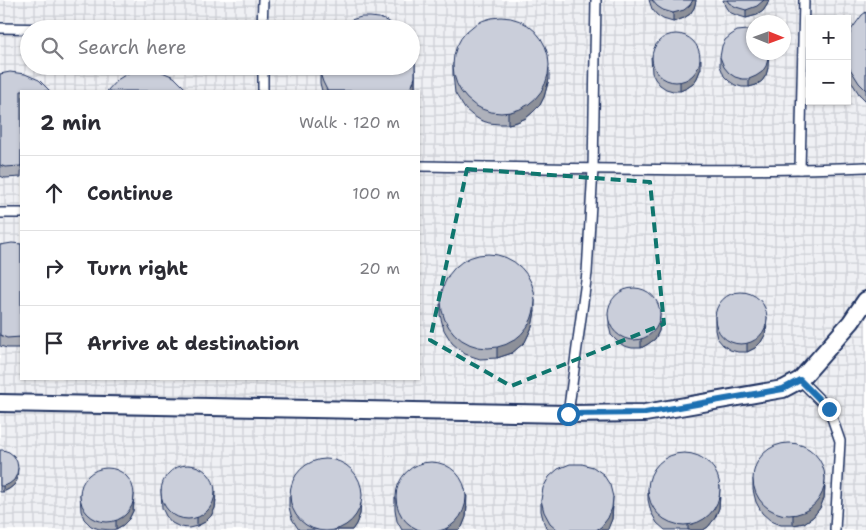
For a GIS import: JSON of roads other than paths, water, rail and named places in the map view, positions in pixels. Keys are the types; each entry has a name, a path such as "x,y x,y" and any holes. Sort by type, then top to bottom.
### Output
{"street":[{"path":"0,403 568,414 645,413 783,389 800,380 858,320 866,300"}],"lane":[{"path":"262,20 263,0"},
{"path":"568,414 587,273 593,169 596,0"},
{"path":"800,169 804,0"},
{"path":"0,28 20,28"},
{"path":"263,75 263,90"},
{"path":"420,166 593,169 800,169 866,166"},
{"path":"0,213 20,213"},
{"path":"800,380 829,409 840,441 836,530"}]}
